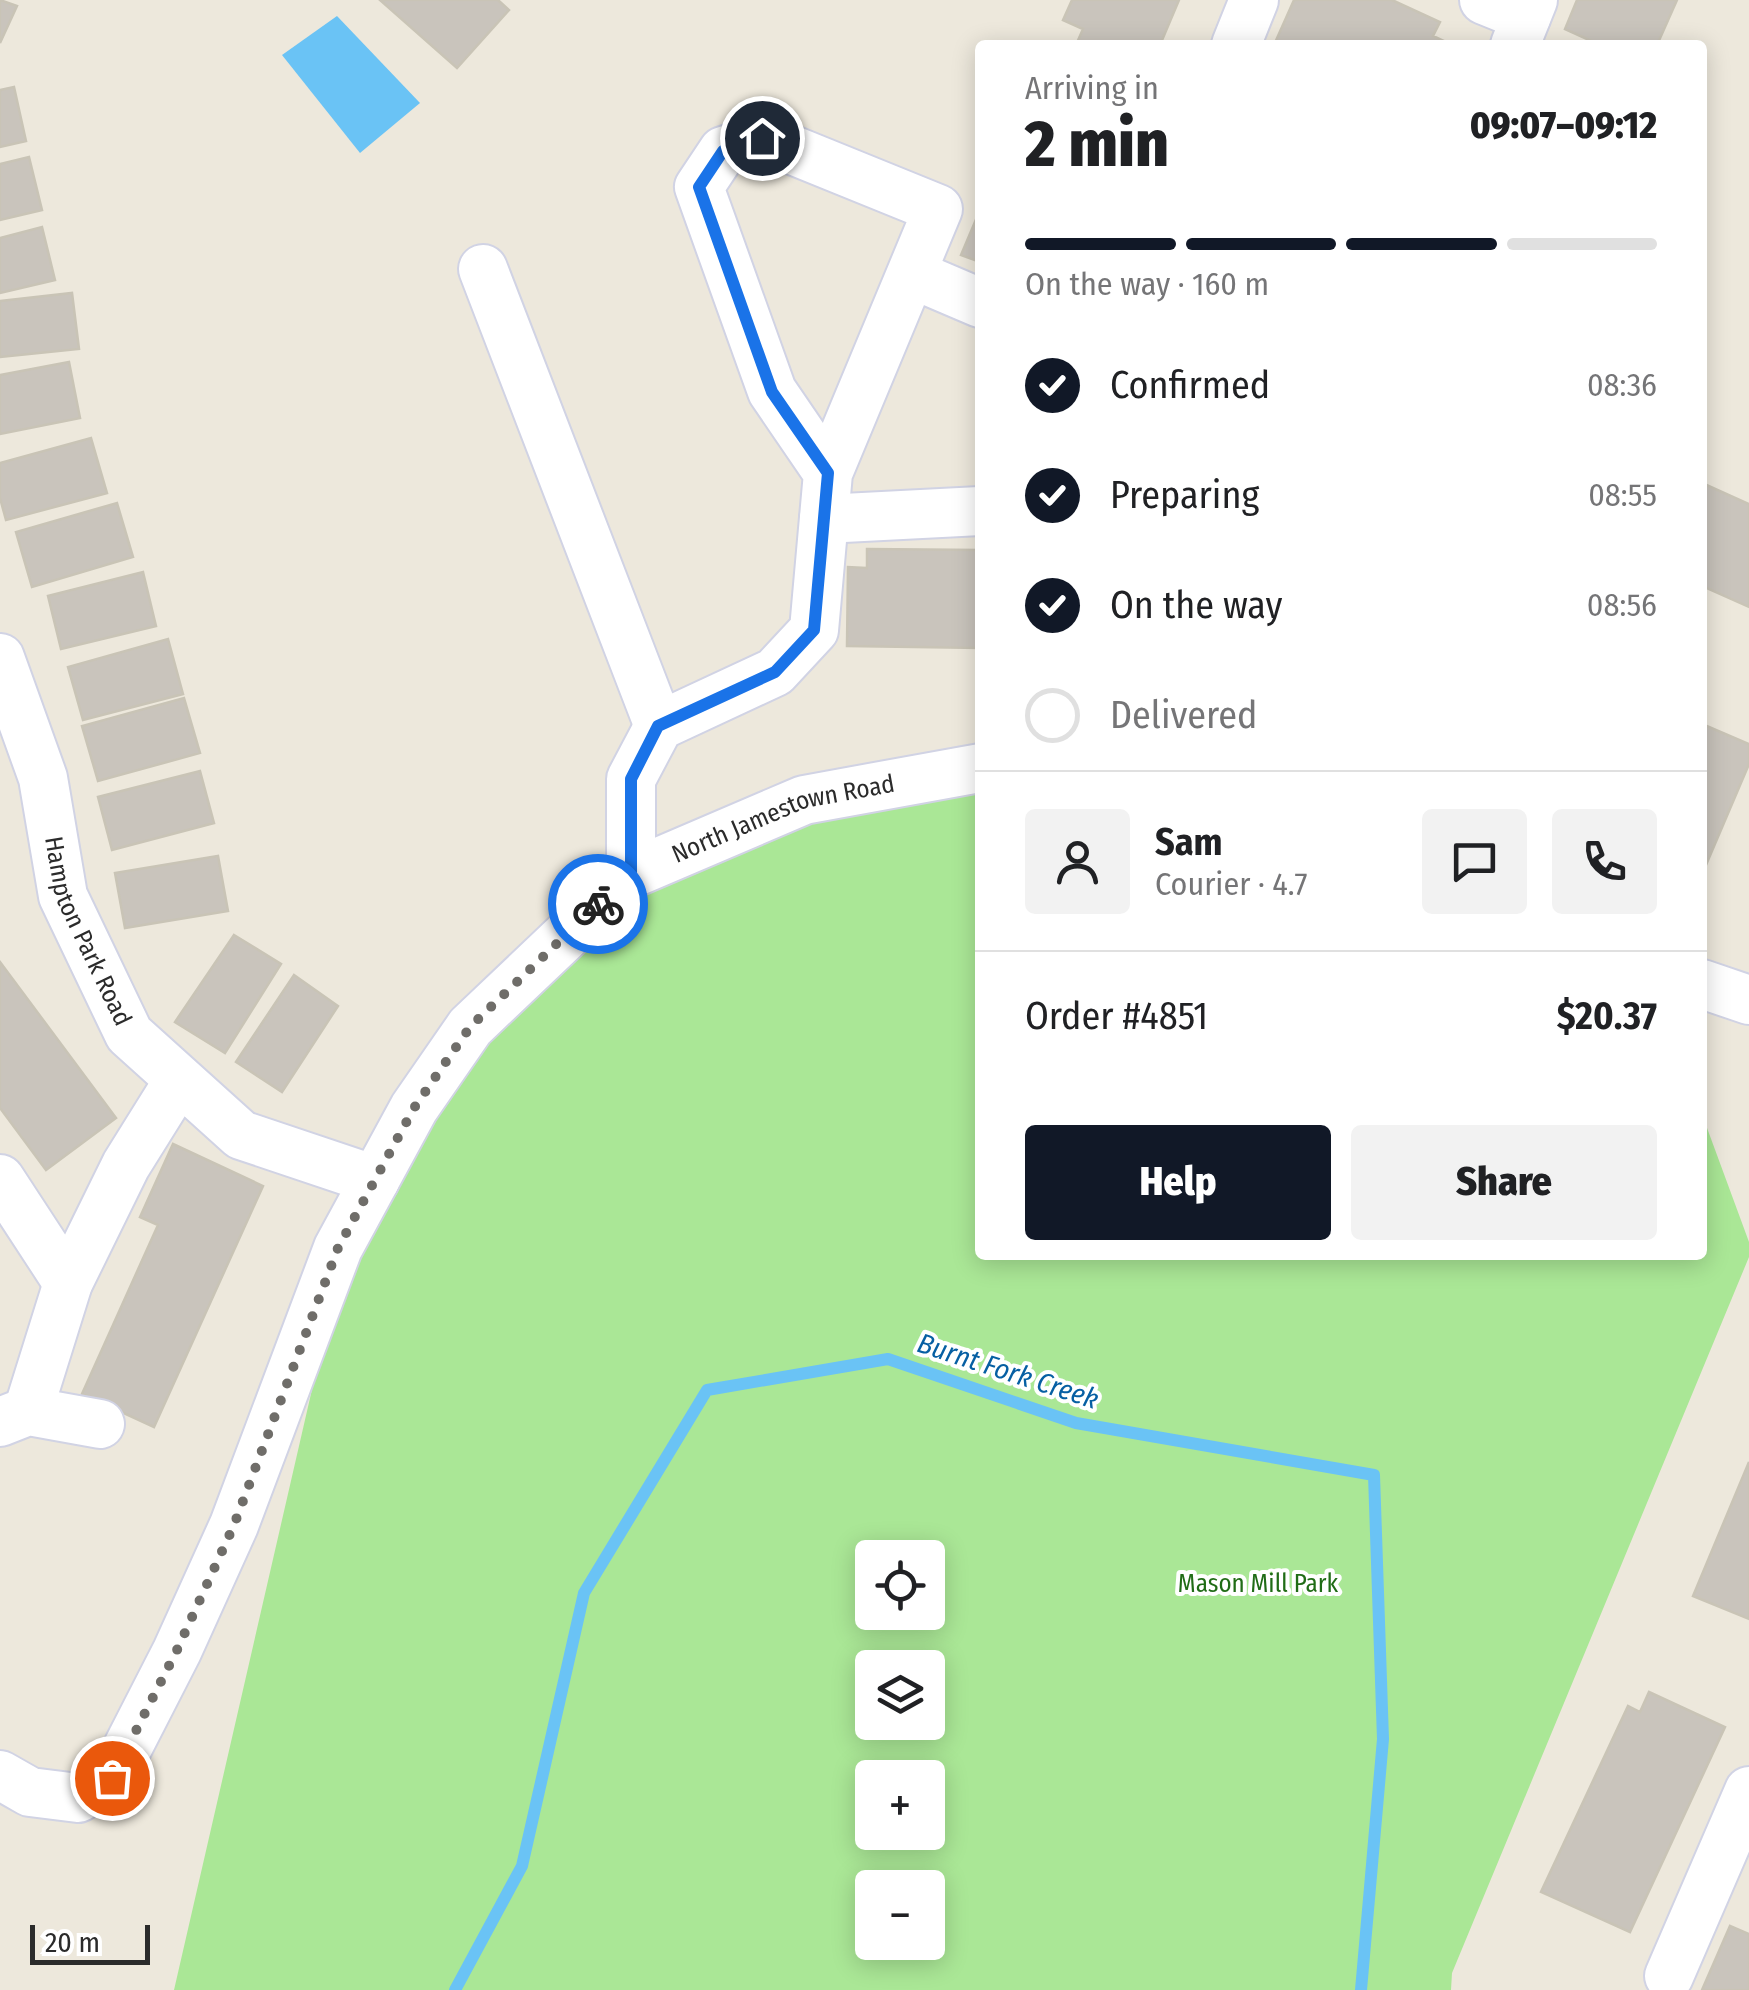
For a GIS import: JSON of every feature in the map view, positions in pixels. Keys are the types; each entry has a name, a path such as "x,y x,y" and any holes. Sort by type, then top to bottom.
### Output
{"street":[{"path":"1238,40 1254,0"},
{"path":"631,874 631,779 658,726 775,672 814,630 826,496 938,210 762,138 723,151 699,187 772,392 826,496"},
{"path":"483,269 658,726"},
{"path":"912,274 975,300"},
{"path":"826,496 975,511"},
{"name":"Hampton Park Road","path":"0,658 43,778 63,896 129,1034 241,1135 375,1180"},
{"name":"North Jamestown Road","path":"0,1774 30,1792 78,1798 112,1778 234,1525 338,1248 414,1108 470,1027 631,874 804,800 975,769"},
{"path":"1707,986 1749,1000"},
{"path":"100,1424 14,1417 68,1283 126,1166 179,1080"},
{"path":"0,1179 68,1283"},
{"path":"1669,1976 1732,1876 1749,1790"}],"green space":[{"name":"Mason Mill Park","path":"975,790 975,1260 1707,1260 1707,1128 1749,1242 1749,1257 1452,1973 1451,1990 174,1990 336,1285 529,939 749,825"}],"water":[{"path":"337,16 420,103 360,153 282,55"}],"building":[{"path":"0,0 17,6 0,43"},
{"path":"380,0 498,0 509,10 457,68"},
{"path":"1072,0 1179,0 1162,40 1078,40 1083,29 1063,20"},
{"path":"1294,0 1392,0 1440,22 1433,36 1441,40 1276,40"},
{"path":"1577,0 1677,0 1659,40 1589,40 1565,29"},
{"path":"14,87 26,141 0,147 0,90"},
{"path":"29,157 42,210 0,220 0,164"},
{"path":"975,222 975,260 961,255"},
{"path":"42,227 55,280 0,293 0,238"},
{"path":"72,293 79,349 0,357 0,301"},
{"path":"69,362 80,418 0,434 0,375"},
{"path":"91,438 107,493 6,520 0,498 0,463"},
{"path":"1707,485 1749,504 1749,607 1707,588"},
{"path":"117,503 133,557 32,587 16,532"},
{"path":"867,549 975,550 975,648 847,646 848,567 867,568"},
{"path":"143,572 156,626 61,649 48,596"},
{"path":"168,639 183,694 83,720 68,667"},
{"path":"184,698 200,753 98,781 82,726"},
{"path":"1707,726 1749,744 1749,764 1707,863"},
{"path":"200,771 214,823 112,850 98,797"},
{"path":"218,856 228,911 125,928 115,873"},
{"path":"234,935 281,964 225,1053 175,1022"},
{"path":"0,962 116,1118 46,1170 0,1108"},
{"path":"294,975 338,1006 282,1092 236,1062"},
{"path":"173,1144 263,1186 154,1427 82,1394 158,1225 140,1217"},
{"path":"1749,1462 1749,1619 1693,1596"},
{"path":"1649,1692 1725,1727 1630,1932 1541,1892 1628,1706 1640,1712"},
{"path":"1730,1926 1749,1934 1749,1990 1702,1990"}],"waterway":[{"name":"Burnt Fork Creek","path":"455,1990 522,1866 584,1593 707,1390 888,1359 1076,1423 1374,1475 1383,1739 1361,1990"}],"way so far":[{"path":"112,1778 234,1525 338,1248 414,1108 470,1027 598,904"}],"route":[{"path":"598,904 631,874 631,779 658,726 775,672 814,630 828,473 772,392 699,187 723,151 762,138"}]}
